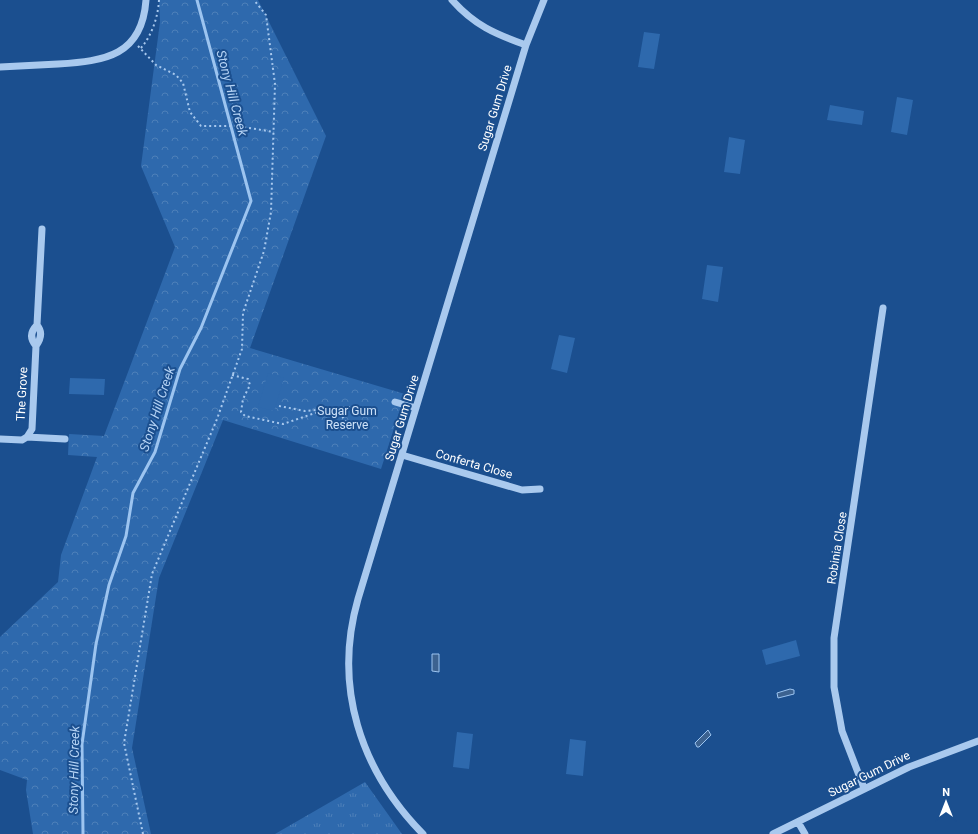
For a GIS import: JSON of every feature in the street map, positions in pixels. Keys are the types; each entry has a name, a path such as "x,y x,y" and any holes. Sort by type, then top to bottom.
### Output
{"street":[{"path":"0,68 90,62 110,56 125,47 137,32 142,22 146,0"},
{"path":"452,0 473,22 488,31 526,45"},
{"name":"Sugar Gum Drive","path":"423,834 406,817 386,791 368,757 352,707 349,677 350,636 353,617 526,45 544,0"},
{"name":"The Grove","path":"0,439 22,440 28,437 32,429 36,346 41,336 41,330 37,325 42,229"},
{"name":"Robinia Close","path":"864,788 842,731 834,687 834,638 883,308"},
{"path":"395,402 416,408"},
{"path":"28,437 65,439"},
{"name":"Conferta Close","path":"402,455 522,490 540,489"},
{"name":"Sugar Gum Drive","path":"773,834 908,766 978,741"},
{"path":"798,822 804,834"}],"path":[{"path":"140,48 148,37 155,23 159,0"},
{"path":"143,834 124,743 152,574 217,419 242,349 243,313 264,251 271,212 275,84 266,15 254,0"},
{"path":"135,44 156,65 176,75 182,82 190,112 201,126 237,126 274,132"},
{"path":"232,375 248,379 250,385 243,399 241,412 245,416 283,424 324,410"},
{"path":"279,406 305,411 350,407"},
{"path":"337,408 351,430"}],"green space":[{"name":"Sugar Gum Reserve","path":"159,0 258,0 326,136 250,348 405,394 381,469 223,420 159,578 132,748 151,834 33,834 26,790 27,780 0,770 0,637 58,582 61,555 97,457 68,455 69,434 104,436 175,247 141,166 160,22"},
{"path":"644,32 660,34 654,69 638,67"},
{"path":"897,97 913,100 907,135 891,132"},
{"path":"830,105 864,111 862,125 827,120"},
{"path":"729,137 745,140 740,174 724,172"},
{"path":"707,265 723,267 718,302 702,299"},
{"path":"559,335 575,338 567,373 551,369"},
{"path":"268,373 284,378 274,411 258,407"},
{"path":"70,378 105,379 104,395 69,394"},
{"path":"796,640 800,656 766,665 762,650"},
{"path":"457,732 473,734 469,769 453,767"},
{"path":"570,739 586,741 583,776 566,774"},
{"path":"365,782 402,834 275,834"}],"shaded area":[{"path":"432,654 439,654 439,672 432,671"},
{"path":"790,689 794,690 794,694 778,698 777,693"},
{"path":"708,730 711,735 699,747 697,747 695,743"}],"waterway":[{"name":"Stony Hill Creek","path":"83,834 82,744 96,644 109,585 126,536 133,493 155,452 180,369 201,328 251,201 197,0"}]}
